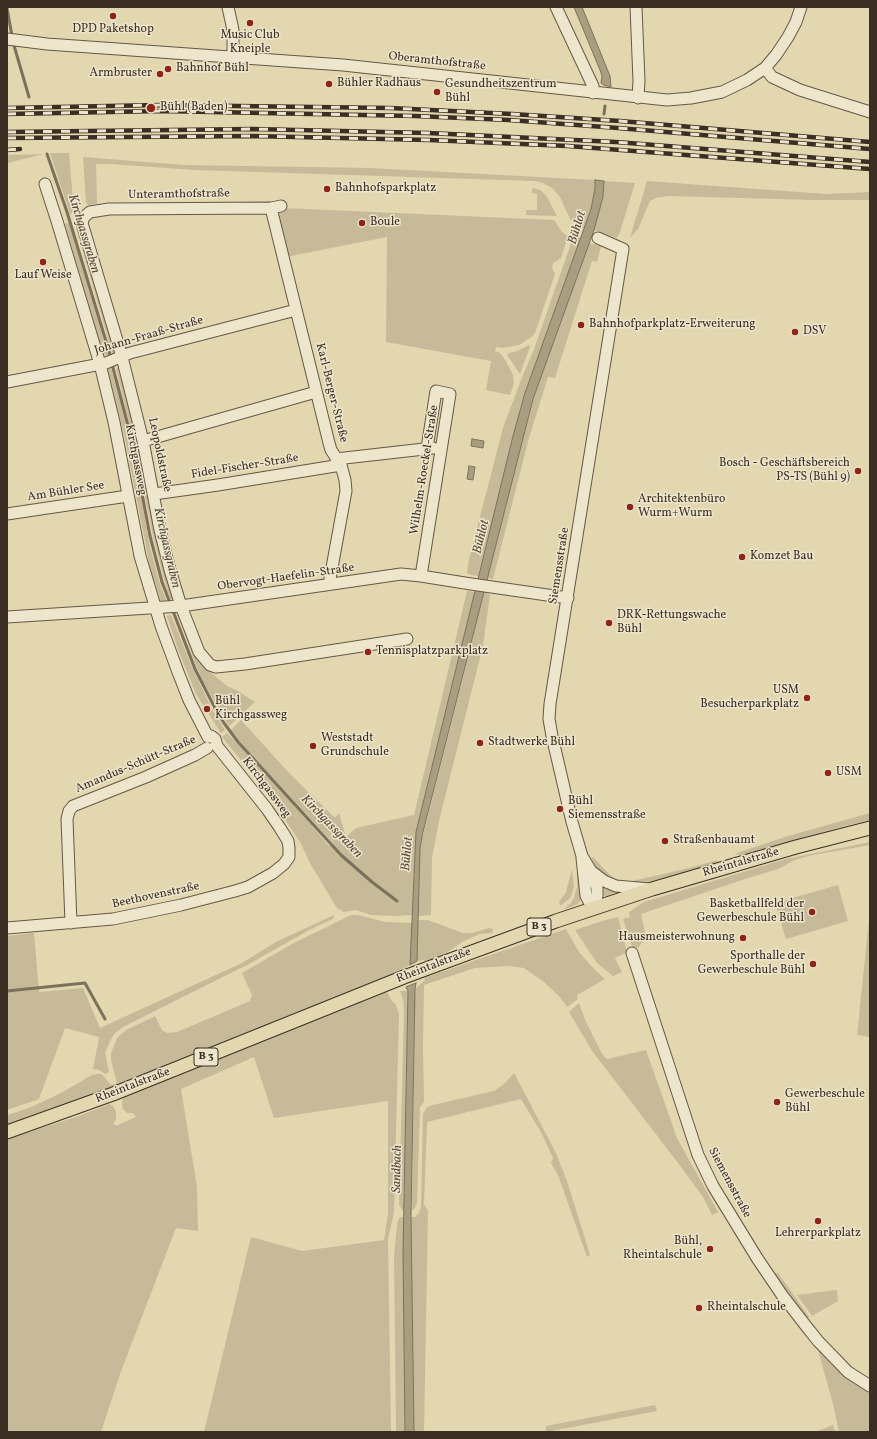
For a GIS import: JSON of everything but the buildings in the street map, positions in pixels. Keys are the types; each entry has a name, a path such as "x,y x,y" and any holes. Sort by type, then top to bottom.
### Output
{"main road":[{"name":"Rheintalstraße","path":"7,1132 113,1094 404,977 495,943 652,889 760,857 870,828"}],"street":[{"path":"228,7 233,30 233,57"},
{"path":"556,7 593,86 593,93"},
{"path":"636,7 639,82 638,98"},
{"path":"801,7 796,22 788,37 765,68 772,77 800,90 870,112"},
{"name":"Oberamthofstraße","path":"12,40 46,44 343,65 667,100 722,92 765,68"},
{"name":"Kirchgassweg","path":"45,184 103,364 140,556 159,608 170,650 185,691 208,736 215,739 212,747 267,809 288,841 289,848"},
{"name":"Unteramthofstraße","path":"84,217 90,212 109,209 276,206"},
{"name":"Karl-Berger-Straße","path":"276,206 296,310 316,392 329,443 339,462 345,480 346,491 329,584"},
{"name":"Leopoldstraße","path":"84,217 82,223 143,441 165,551 179,606 199,652 210,665 216,667 245,664 407,639"},
{"name":"Siemensstraße","path":"593,909 597,896 597,888 591,871 582,856 570,810 552,736 550,704 623,249 598,238"},
{"name":"Johann-Fraaß-Straße","path":"7,382 103,364 130,353 296,310"},
{"name":"Wilhelm-Roeckel-Straße","path":"420,576 450,394 436,391 427,448"},
{"path":"143,441 316,392"},
{"name":"Fidel-Fischer-Straße","path":"154,494 218,485 339,462 442,446"},
{"name":"Am Bühler See","path":"7,514 128,496"},
{"name":"Obervogt-Haefelin-Straße","path":"7,617 179,606 400,574 568,598"},
{"name":"Amandus-Schütt-Straße","path":"71,923 67,819 69,811 73,806 153,774 212,747"},
{"name":"Beethovenstraße","path":"7,928 128,917 236,891 256,883 284,864 289,857 289,848"},
{"path":"582,856 586,896 593,909"},
{"path":"591,871 604,881 616,886 652,889"},
{"name":"Siemensstraße","path":"632,953 698,1155 713,1186 757,1258 782,1295 806,1326 818,1341 848,1372 870,1386"}],"shaded area":[{"path":"574,7 582,7 610,76 611,87 601,83 602,76 600,70"},
{"path":"50,153 69,153 74,212 70,214"},
{"path":"44,154 7,163 7,155"},
{"path":"83,157 184,165 371,168 595,180 595,189 585,229 576,225 570,219 560,197 552,188 535,181 195,170 96,164 97,204 88,205 86,202"},
{"path":"595,180 604,181 603,197 594,230 533,399 423,832 420,848 417,961 410,965 416,832 513,436 525,393 591,209 595,189"},
{"path":"604,181 635,183 619,235 616,238 594,230 603,197"},
{"path":"647,181 826,194 870,192 870,200 668,196 656,198 650,201 638,229 630,238"},
{"path":"532,188 540,190 546,195 557,216 526,215 526,210 537,210 537,194 532,193"},
{"path":"283,208 554,220 562,232 568,236 561,258 553,263 552,268 555,274 535,333 519,345 503,348 496,347 495,351 500,353 506,361 513,375 514,384 510,395 486,390 491,361 386,342 387,237 286,257 277,212"},
{"path":"76,219 80,226 115,352 112,353 74,220"},
{"path":"69,222 108,355 105,355 101,348 65,224"},
{"path":"574,235 582,238 525,393 478,576 471,575 467,573 469,559 503,428 534,349"},
{"path":"589,243 601,246 597,262 592,261 555,378 548,377 529,438 493,579 487,578 533,399"},
{"path":"529,345 530,347 520,374 507,355"},
{"path":"111,368 132,445 150,547 159,581 166,600 161,601 151,572 124,434 108,369"},
{"path":"116,368 118,368 134,422 175,599 170,599 153,536 134,442"},
{"path":"472,439 484,441 483,448 471,446"},
{"path":"469,466 475,467 473,480 467,479"},
{"path":"467,591 475,592 416,832 412,915 371,915 356,910 344,912 337,908 310,863 300,842 264,788 222,737 227,733 288,798 329,846 334,844 244,747 231,730 241,720 290,774 335,818 339,813 346,837 356,828 414,815"},
{"path":"484,593 490,594 483,646 439,821 432,858 431,915 418,916 420,848"},
{"path":"177,614 180,614 199,660 204,667 227,686 255,702 229,726 203,681"},
{"path":"171,615 192,667 212,709 225,730 221,733 196,694 179,652 167,616"},
{"path":"870,813 870,820 741,855 734,854 788,836"},
{"path":"870,842 870,845 808,856 795,860 778,869 641,914 646,937 639,947 633,949 623,919 630,917 629,912 644,902 786,859"},
{"path":"593,857 615,879 623,881 632,881 718,860 714,864 659,879 639,884 624,885 603,876 591,858"},
{"path":"577,863 581,899 578,904 563,910 574,898 577,887"},
{"path":"572,869 574,887 570,898 560,906 559,902 566,892"},
{"path":"601,885 624,892 605,898"},
{"name":"Basketballfeld der Gewerbeschule Bühl","path":"838,885 848,921 786,939 775,903"},
{"path":"870,910 870,1037 857,1035"},
{"path":"334,915 333,919 313,928 249,964 123,1027 115,1033 105,1053 109,1072 105,1074 99,1070 93,1069 99,1037 65,1028 39,1099 7,1110 7,936 34,933 39,992 83,988 100,1028 242,963 276,942"},
{"path":"351,915 386,922 412,923 410,965 402,969 403,972 119,1085 7,1126 7,1115 29,1108 61,1093 92,1075 102,1074 111,1085 117,1083 111,1060 111,1053 117,1038 126,1030 155,1016 162,1030 167,1033 177,1032 250,1001 252,995 242,973 292,944"},
{"path":"618,917 627,952 615,958 622,972 613,976 597,963 575,930"},
{"path":"418,920 428,920 463,933 472,933 489,928 493,929 492,933 480,934 464,941 443,955 425,962 424,960 417,961"},
{"path":"566,929 579,952 605,979 577,995 578,999 567,1007 559,996 544,982 524,968 509,966 475,968 424,985 424,1102 420,1107 417,1203 415,1208 412,1210 415,989 425,980 424,978"},
{"path":"416,983 411,1217 414,1432 405,1432 403,1252 408,991 406,987"},
{"path":"400,991 408,991 404,1212 399,1205 404,1010"},
{"path":"387,992 396,1005 399,1014 394,1212 388,1239 391,1432 204,1432 251,1237 302,1251 384,1240 388,1213 388,1101 274,1118 254,1057 181,1089 197,1187 198,1231 176,1228 120,1374 101,1432 7,1432 7,1139 76,1117 109,1104 113,1106 116,1112 116,1120 113,1123 116,1126 136,1117 133,1113 127,1113 123,1109 123,1097"},
{"path":"579,1003 586,1022 602,1054 607,1059 646,1050 677,1138 718,1212 712,1215 703,1197 593,1052 569,1012"},
{"path":"514,1073 556,1153 567,1181 590,1255 587,1257 558,1175 551,1163 553,1158 542,1134 521,1099 427,1122 424,1204 428,1211 424,1432 414,1432 411,1217 415,1217 419,1213 421,1206 423,1114 427,1107 433,1105 494,1091 503,1085"},
{"path":"400,1217 404,1217 405,1432 396,1432 394,1257 398,1220"},
{"path":"778,1273 810,1318 804,1315 774,1274"},
{"path":"837,1290 838,1301 812,1316 797,1295"},
{"path":"819,1348 870,1391 870,1432 839,1432 818,1350"},
{"path":"655,1405 657,1411 546,1432 546,1426"},
{"path":"833,1425 835,1432 815,1432"}],"waterway":[{"name":"Kirchgassgraben","path":"7,8 12,36"},
{"name":"Kirchgassgraben","path":"13,42 29,97"},
{"name":"Bühlot","path":"604,114 605,106"},
{"name":"Kirchgassgraben","path":"47,154 67,212 111,358"},
{"name":"Kirchgassgraben","path":"112,364 132,441 150,536 162,582 195,669 215,708 238,742 341,855 397,901"},
{"path":"7,991 85,983 105,1019"}],"railway":[{"path":"7,108 160,105 390,108 620,121 870,142"},
{"path":"7,114 161,111 415,116 509,120 870,149"},
{"path":"7,132 253,129 428,133 616,142 870,162"},
{"path":"7,138 252,136 429,140 568,146 870,169"},
{"path":"7,150 20,149"}],"place":[{"name":"DPD Paketshop","path":"113,16"},
{"name":"Music Club Kneiple","path":"250,23"},
{"name":"Bahnhof Bühl","path":"168,69"},
{"name":"Armbruster","path":"160,74"},
{"name":"Bühler Radhaus","path":"329,84"},
{"name":"Gesundheitszentrum Bühl","path":"437,92"},
{"name":"Bühl (Baden)","path":"151,108"},
{"name":"Bahnhofsparkplatz","path":"327,189"},
{"name":"Boule","path":"362,223"},
{"name":"Lauf Weise","path":"43,262"},
{"name":"Bahnhofparkplatz-Erweiterung","path":"581,325"},
{"name":"DSV","path":"795,332"},
{"name":"Bosch - Geschäftsbereich PS-TS (Bühl 9)","path":"858,471"},
{"name":"Architektenbüro Wurm+Wurm","path":"630,507"},
{"name":"Komzet Bau","path":"742,557"},
{"name":"DRK-Rettungswache Bühl","path":"609,623"},
{"name":"Tennisplatzparkplatz","path":"368,652"},
{"name":"USM Besucherparkplatz","path":"807,698"},
{"name":"Bühl Kirchgassweg","path":"207,709"},
{"name":"Stadtwerke Bühl","path":"480,743"},
{"name":"Weststadt Grundschule","path":"313,746"},
{"name":"USM","path":"828,773"},
{"name":"Bühl Siemensstraße","path":"560,809"},
{"name":"Straßenbauamt","path":"665,841"},
{"name":"Basketballfeld der Gewerbeschule Bühl","path":"812,912"},
{"name":"Hausmeisterwohnung","path":"743,938"},
{"name":"Sporthalle der Gewerbeschule Bühl","path":"813,964"},
{"name":"Gewerbeschule Bühl","path":"777,1102"},
{"name":"Lehrerparkplatz","path":"818,1221"},
{"name":"Bühl, Rheintalschule","path":"710,1249"},
{"name":"Rheintalschule","path":"699,1308"}],"water label":[{"name":"Sandbach","path":"398,1169"}]}
